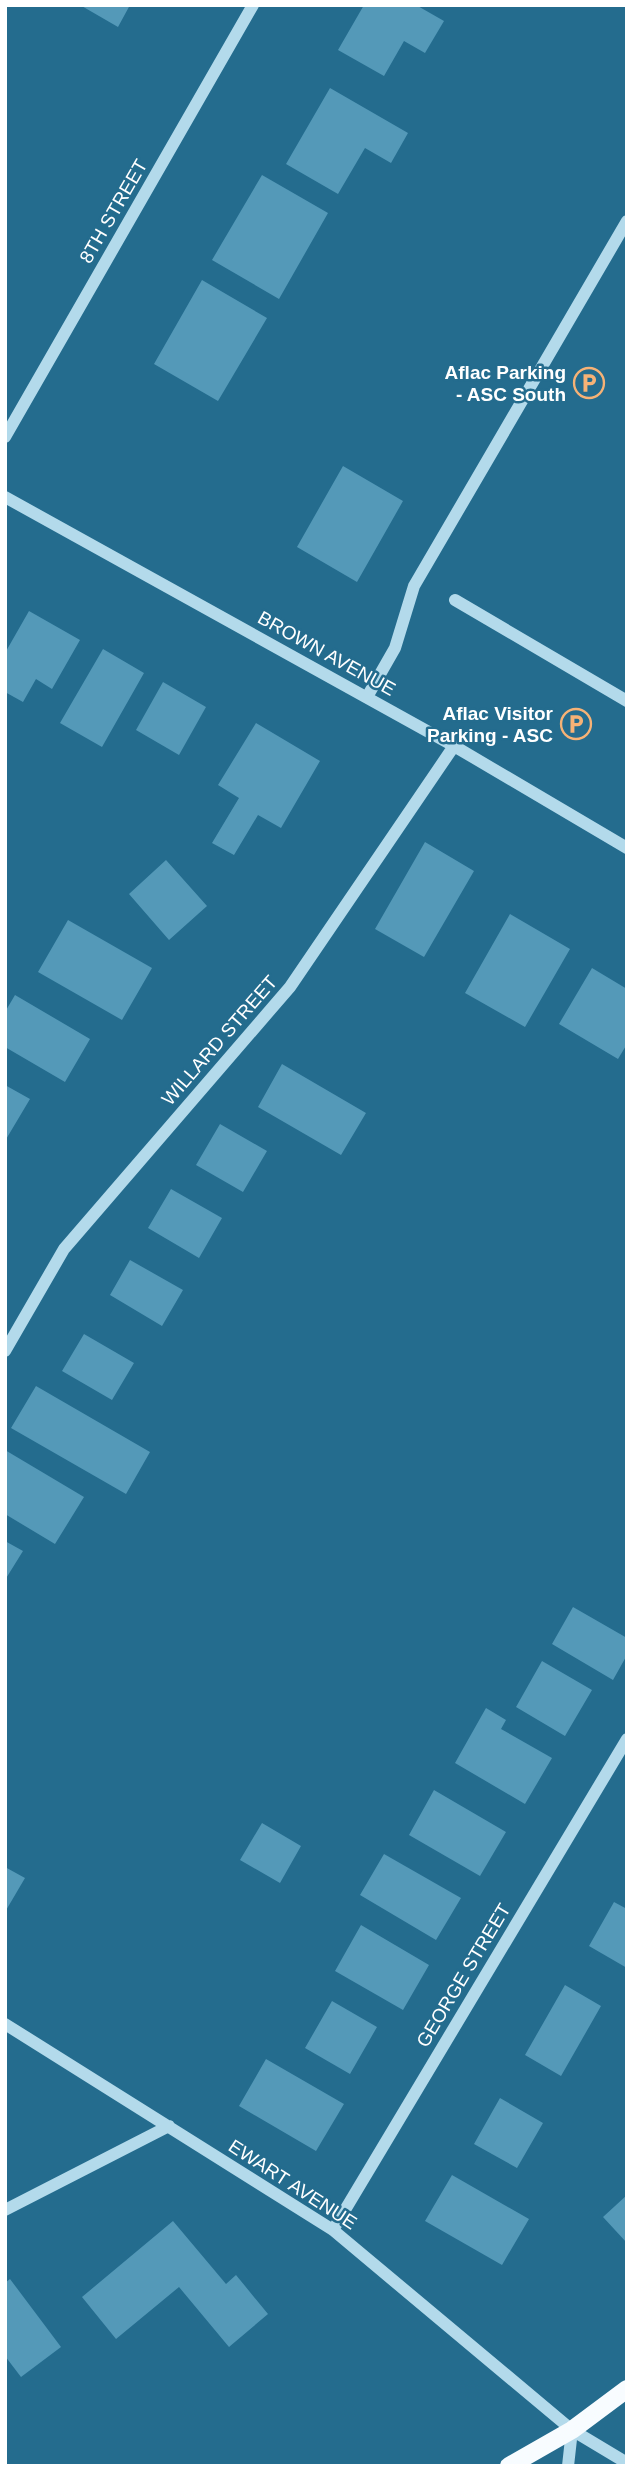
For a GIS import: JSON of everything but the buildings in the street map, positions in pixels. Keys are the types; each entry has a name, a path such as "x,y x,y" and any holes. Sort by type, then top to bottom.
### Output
{"main road":[{"path":"509,2466 572,2430 627,2389"}],"street":[{"name":"8TH STREET","path":"5,437 253,5"},
{"path":"368,697 395,648 414,586 627,221"},
{"name":"BROWN AVENUE","path":"5,497 368,697 627,848"},
{"path":"455,600 627,701"},
{"name":"WILLARD STREET","path":"5,1351 64,1249 290,987 454,746"},
{"name":"GEORGE STREET","path":"333,2230 627,1739"},
{"name":"EWART AVENUE","path":"5,2024 333,2230 572,2430 627,2463"},
{"path":"5,2210 169,2126"},
{"path":"568,2466 572,2430"}],"place":[{"name":"Aflac Parking - ASC South","path":"589,383"},
{"name":"Aflac Visitor Parking - ASC","path":"576,724"}]}
